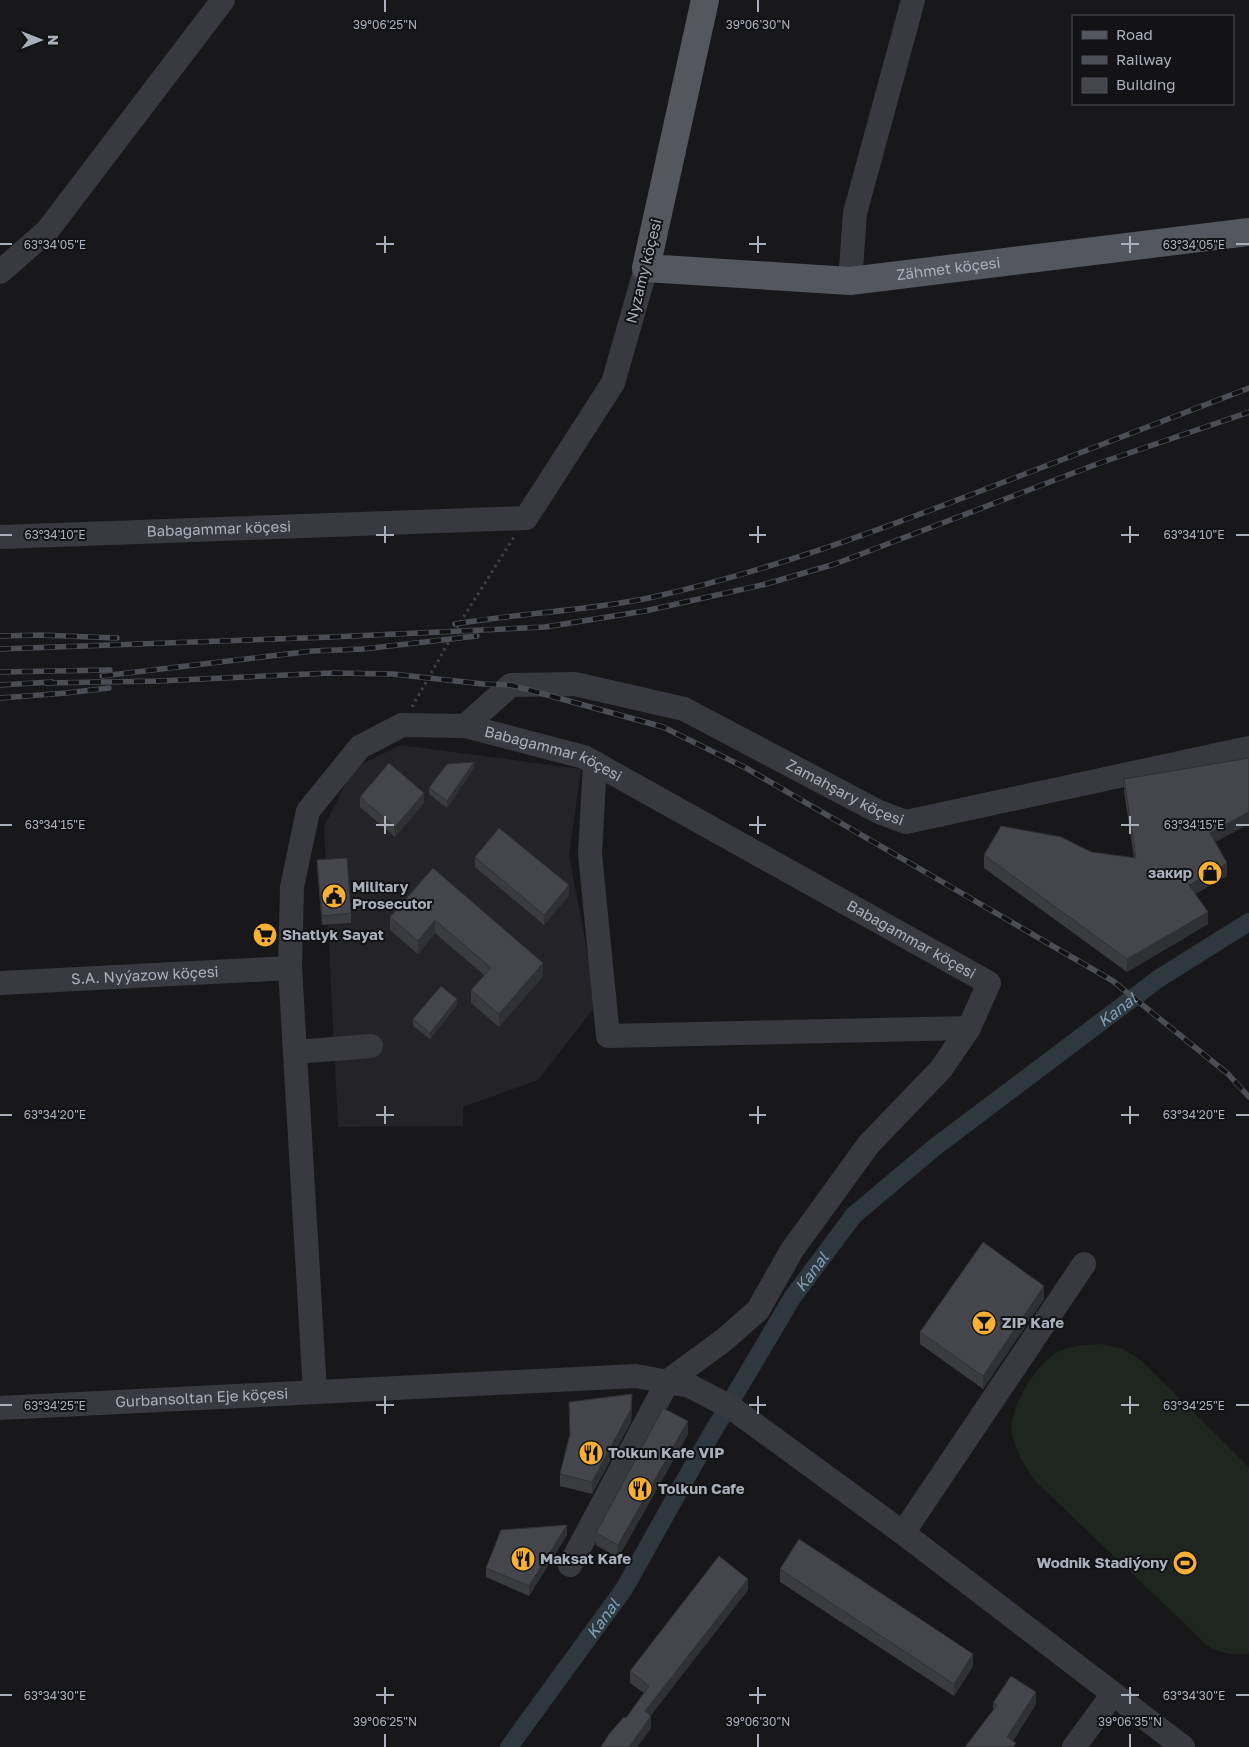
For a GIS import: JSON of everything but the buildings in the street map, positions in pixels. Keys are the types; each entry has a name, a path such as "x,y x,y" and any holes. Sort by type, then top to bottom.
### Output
{"main road":[{"name":"Nyzamy köçesi","path":"646,268 705,0"},
{"name":"Zähmet köçesi","path":"646,268 850,281 1249,232"}],"street":[{"path":"0,272 47,232 223,0"},
{"path":"850,281 855,213 913,0"},
{"name":"Nyzamy köçesi","path":"526,518 613,383 646,268"},
{"name":"Babagammar köçesi","path":"0,537 526,518"},
{"name":"Zamahşary köçesi","path":"465,726 511,685 575,684 684,709 878,812 906,822 1249,748"},
{"name":"Babagammar köçesi","path":"290,968 292,887 308,811 360,746 402,726 465,726 584,757 989,983 969,1028 941,1069 869,1144 792,1250 758,1310 679,1383"},
{"path":"595,763 590,854 608,1036 969,1028"},
{"path":"290,968 315,1392"},
{"name":"S.A. Nyýazow köçesi","path":"0,983 290,968"},
{"path":"295,1052 371,1046"},
{"path":"903,1534 1084,1264"},
{"name":"Gurbansoltan Eje köçesi","path":"0,1408 636,1376 679,1383 732,1408 782,1444 1183,1747"},
{"path":"570,1565 679,1383"},
{"path":"1074,1747 1113,1694"}],"path":[{"path":"402,726 459,624 526,518"}],"shaded area":[{"path":"401,745 581,769 569,855 597,1004 538,1080 463,1107 463,1126 338,1127 328,925 351,923 326,869 324,827 353,768"},
{"name":"Wodnik Stadiýony","path":"1101,1344 1123,1349 1143,1362 1249,1467 1249,1654 1228,1653 1208,1646 1035,1481 1018,1452 1013,1440 1012,1423 1020,1399 1034,1375 1051,1356 1060,1351 1075,1346"}],"waterway":[{"name":"Kanal","path":"509,1747 624,1589 698,1457 792,1298 854,1215 935,1147 1158,979 1249,922"}],"railway":[{"path":"455,624 649,598 737,576 823,549 907,519 1249,388"},
{"path":"0,649 545,627 645,611 766,584 835,564 1097,464 1249,412"},
{"path":"0,636 40,635 117,638"},
{"path":"102,676 312,651 363,649 477,636"},
{"path":"0,672 110,670"},
{"path":"46,683 158,681 331,673 393,674 483,684 511,685 663,727 746,768 1113,981 1228,1074 1249,1097"},
{"path":"0,685 52,682"},
{"path":"0,698 109,688"}],"place":[{"name":"закир","path":"1210,873"},
{"name":"Military Prosecutor","path":"334,896"},
{"name":"Shatlyk Sayat","path":"265,935"},
{"name":"ZIP Kafe","path":"984,1323"},
{"name":"Tolkun Kafe VIP","path":"591,1453"},
{"name":"Tolkun Cafe","path":"640,1489"},
{"name":"Maksat Kafe","path":"523,1559"},
{"name":"Wodnik Stadiýony","path":"1185,1563"}]}
